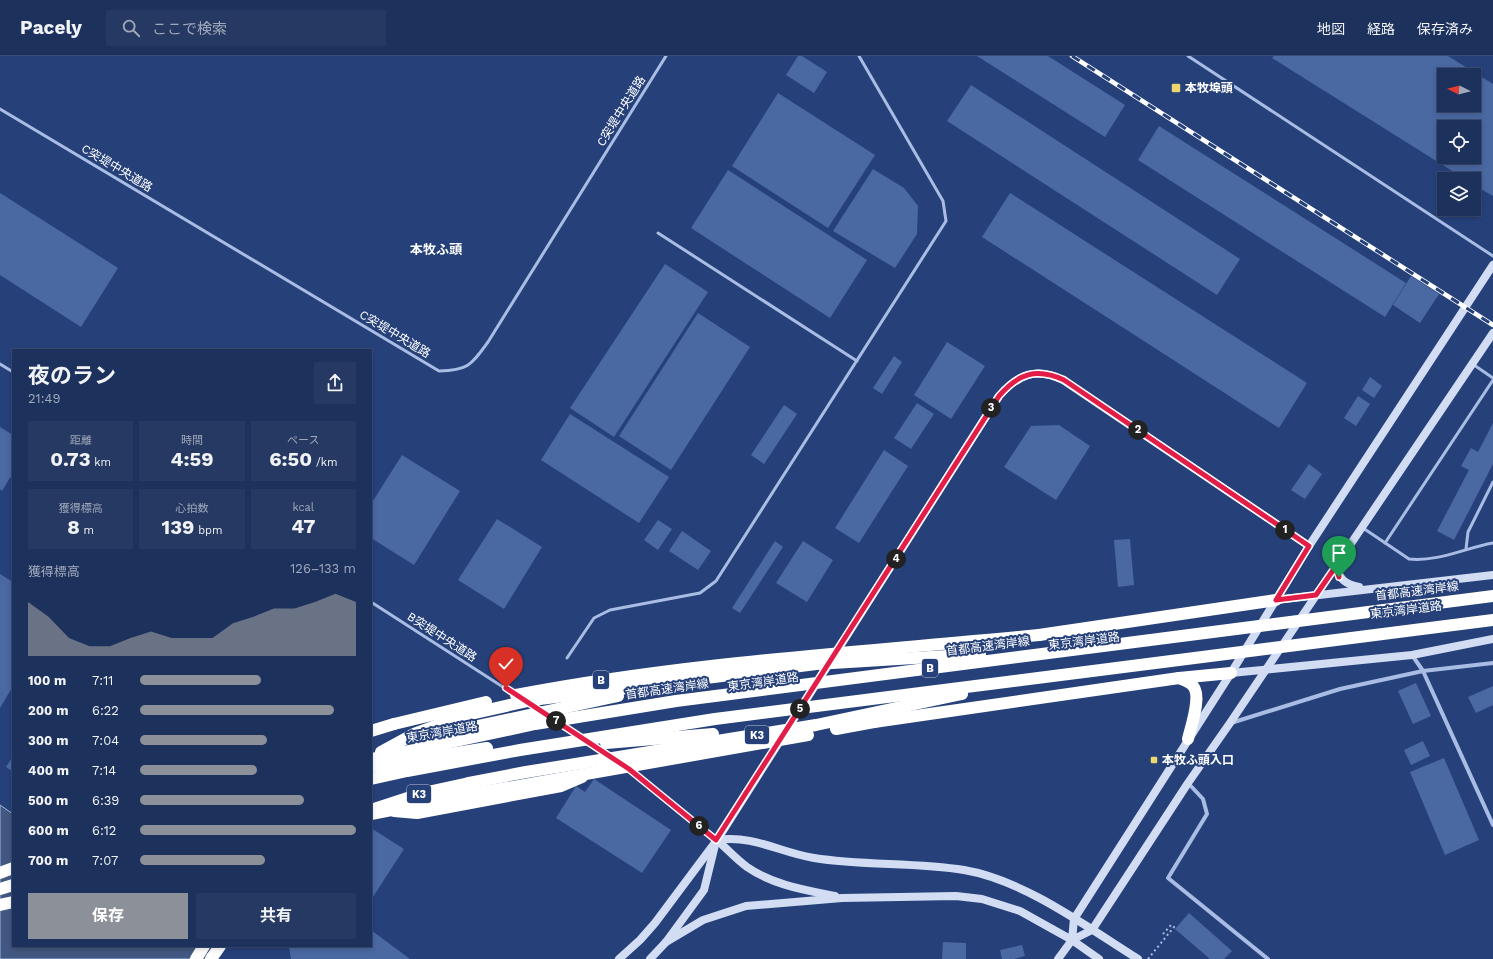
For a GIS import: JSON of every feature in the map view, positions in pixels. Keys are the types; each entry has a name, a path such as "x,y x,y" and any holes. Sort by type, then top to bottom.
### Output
{"highway":[{"name":"首都高速湾岸線","path":"372,759 535,724 676,701 1493,596"},
{"path":"372,749 811,655 908,648 1039,635 1276,600"},
{"name":"東京湾岸道路","path":"372,759 610,718 712,703 1493,602"},
{"name":"東京湾岸道路","path":"372,767 433,756 714,713 1493,613"},
{"name":"B","path":"372,779 520,750 715,719 1043,676 1493,620"},
{"path":"372,758 414,734 490,709 532,700 816,664 1072,649"},
{"name":"B","path":"372,731 471,705 584,682 811,655"},
{"path":"372,814 933,712 1179,678 1231,673"},
{"name":"K3","path":"372,810 423,793 469,783 526,772 816,725 1043,676"},
{"path":"1179,678 1192,685 1196,692 1197,701 1188,739"},
{"path":"433,756 874,722"},
{"path":"0,889 12,885"},
{"path":"0,905 12,902"},
{"path":"196,959 203,947"},
{"path":"211,959 219,947"}],"street":[{"path":"1072,940 1074,919 1231,673 1309,546 1493,265"},
{"path":"1058,959 1072,940 1092,930 1188,783 1493,333"},
{"path":"619,959 640,940 655,923 716,840 999,396 1009,384 1023,376 1046,374 1064,380 1309,546"},
{"path":"1336,566 1339,577 1346,584 1365,589"},
{"path":"1276,600 1493,575"},
{"path":"1231,673 1412,655 1493,639"},
{"path":"1412,655 1423,671 1493,825"},
{"path":"1230,723 1340,689 1423,671 1493,662"},
{"path":"1188,783 1203,798 1207,814 1168,878 1268,959"},
{"path":"716,840 731,838 746,839 801,855 824,859 940,867 977,873 1014,885 1074,919 1138,959"},
{"path":"716,840 748,867 775,881 790,887 842,898"},
{"path":"650,959 666,942 704,890 716,840"},
{"path":"666,942 703,920 732,909 760,904 842,898 956,896 982,899 1020,911 1072,940 1099,959"}],"lane":[{"name":"C突堤中央道路","path":"0,109 439,371 458,370 473,362 488,342 666,56"},
{"path":"567,658 594,618 610,610 700,593 716,581 946,221 943,201 859,56"},
{"path":"1188,56 1493,256"},
{"path":"658,233 857,361"},
{"path":"0,364 12,371"},
{"path":"1385,543 1493,379 1472,364"},
{"path":"1466,548 1468,532 1493,482"},
{"path":"1362,527 1409,559 1416,560 1446,556 1466,548 1493,543"},
{"name":"B突堤中央道路","path":"372,603 530,704"},
{"path":"536,708 629,769 716,840"}],"path":[{"path":"1148,959 1174,927 1171,925 1163,934"}],"water":[{"path":"0,805 12,813 12,947 198,947 215,959 0,959"}],"building":[{"path":"798,56 802,56 827,72 814,93 786,75"},
{"path":"977,56 1048,56 1125,105 1105,137"},
{"path":"1274,56 1448,56 1467,68 1437,68 1437,112 1481,112 1481,77 1493,84 1493,196 1481,189 1481,172 1454,172 1441,164 1481,164 1481,120 1437,120 1437,161 1272,58"},
{"path":"971,85 1240,259 1217,295 947,121"},
{"path":"778,93 875,155 828,228 732,166"},
{"path":"1159,126 1406,283 1385,317 1138,160"},
{"path":"873,169 904,188 918,206 917,234 895,268 833,231"},
{"path":"728,170 867,260 830,318 691,228"},
{"path":"0,193 118,268 81,327 0,275"},
{"path":"1010,193 1307,383 1279,428 982,237"},
{"path":"665,264 708,292 614,437 570,408"},
{"path":"1411,276 1439,294 1420,323 1393,305"},
{"path":"698,313 750,347 671,470 619,436"},
{"path":"947,342 985,366 951,419 914,395"},
{"path":"894,356 902,362 882,394 873,388"},
{"path":"1370,377 1382,386 1374,398 1362,390"},
{"path":"1358,396 1370,404 1356,426 1344,418"},
{"path":"917,403 934,414 911,449 894,438"},
{"path":"784,405 797,414 764,464 751,455"},
{"path":"570,414 669,477 639,523 541,460"},
{"path":"1493,423 1493,464 1454,540 1437,531 1469,470 1461,466 1471,448 1478,452"},
{"path":"1059,425 1090,446 1056,500 1004,467 1031,426"},
{"path":"0,427 12,434 12,475 2,491 0,489"},
{"path":"884,450 908,466 859,543 835,528"},
{"path":"402,455 460,491 414,565 372,539 372,502"},
{"path":"1309,464 1322,474 1305,499 1291,490"},
{"path":"497,519 542,547 504,609 458,580"},
{"path":"658,520 672,529 658,550 644,540"},
{"path":"682,531 711,551 698,570 669,551"},
{"path":"1130,539 1134,585 1118,587 1114,540"},
{"path":"775,541 783,547 740,613 732,608"},
{"path":"803,541 833,560 807,602 776,583"},
{"path":"0,574 12,581 12,688 0,708"},
{"path":"1416,683 1431,716 1413,724 1398,691"},
{"path":"1493,686 1493,705 1476,713 1468,697"},
{"path":"1423,741 1430,756 1411,765 1404,750"},
{"path":"12,758 12,771 6,767"},
{"path":"1444,758 1479,840 1445,855 1410,772"},
{"path":"594,779 671,830 642,873 556,818 576,786 585,792"},
{"path":"372,829 404,849 372,898"},
{"path":"1189,913 1232,951 1224,959 1210,959 1175,929"},
{"path":"372,931 410,959 291,959 289,947 372,947"},
{"path":"943,942 966,943 966,959 942,959"},
{"path":"1022,945 1025,956 1014,959 1002,959 1000,950"}],"railway":[{"path":"1072,56 1493,325"}],"place":[{"name":"本牧埠頭","path":"1176,88"},
{"name":"本牧ふ頭入口","path":"1154,760"}],"district":[{"name":"本牧ふ頭","path":"436,249"}],"route":[{"path":"506,688 629,769 716,840 999,396 1009,384 1016,379 1030,374 1046,374 1064,380 1309,546 1276,600 1316,595 1336,566 1339,577"}]}
